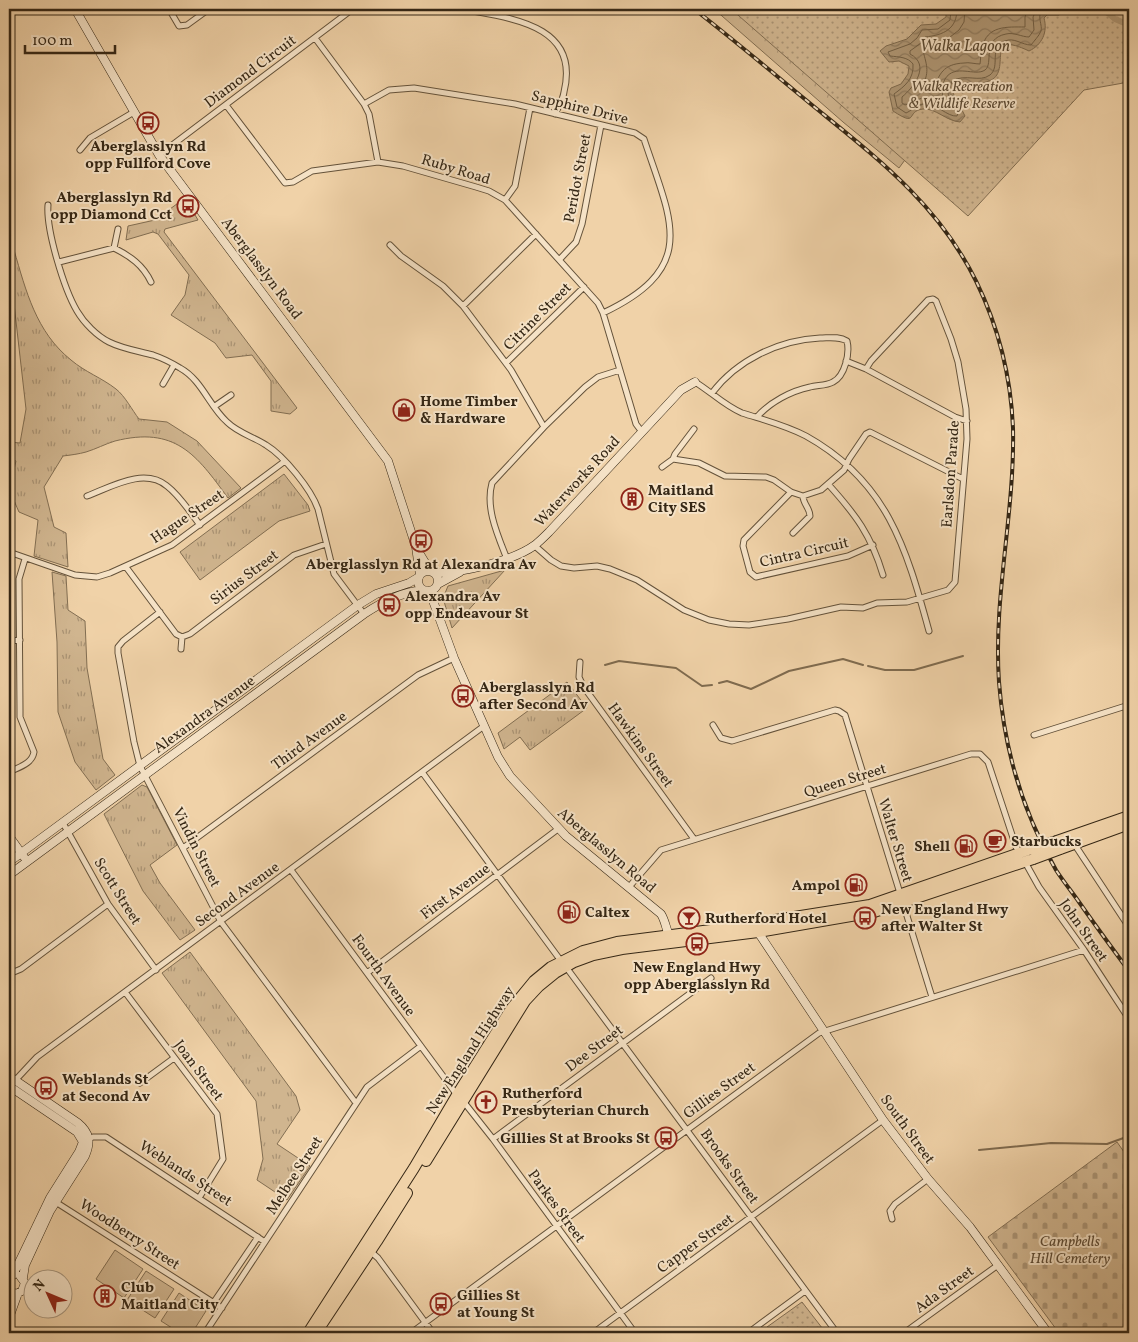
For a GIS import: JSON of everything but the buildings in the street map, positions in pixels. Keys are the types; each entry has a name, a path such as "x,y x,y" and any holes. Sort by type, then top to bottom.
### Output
{"highway":[{"name":"New England Highway","path":"563,964 605,952 758,932 874,912 901,899 1059,845 1129,816"},
{"name":"New England Highway","path":"1072,840 1129,824"},
{"name":"New England Highway","path":"316,1333 460,1098 525,1002 563,964 578,953 604,944 832,912 901,899"},
{"name":"New England Highway","path":"308,1333 367,1249"}],"main road":[{"name":"Aberglasslyn Road","path":"75,9 159,155 388,461 416,547 420,576"},
{"name":"Waterworks Road","path":"434,572 462,571 506,559 535,546 681,390 695,382"},
{"name":"Aberglasslyn Road","path":"416,547 426,564 434,572"},
{"path":"425,571 434,572 438,578 438,586 432,590 425,590 418,583 420,576 425,571"},
{"name":"Waterworks Road","path":"438,586 462,571"},
{"name":"Alexandra Avenue","path":"9,862 358,605 376,594 409,583 420,576"},
{"name":"Aberglasslyn Road","path":"438,586 439,616"},
{"name":"Aberglasslyn Road","path":"425,590 439,616 454,658 498,757 510,776 558,829 661,914 666,924 668,935"},
{"name":"Alexandra Avenue","path":"9,875 364,614 387,600 409,592 425,590"},
{"path":"9,836 27,861"},
{"name":"South Street","path":"758,932 883,1120 928,1179 970,1227 1045,1332"},
{"path":"668,935 680,942"},
{"path":"10,1082 78,1123 87,1132 88,1149 53,1200 11,1276"},
{"path":"25,1270 53,1200"},
{"path":"9,1318 12,1294"}],"street":[{"path":"170,9 179,26 187,25 209,9"},
{"name":"Diamond Circuit","path":"159,155 350,11 356,9"},
{"path":"461,9 523,22 545,32 556,44 563,56 566,72 564,93 555,114"},
{"path":"315,38 364,104 369,114 378,162"},
{"name":"Sapphire Drive","path":"364,104 377,95 389,90 414,88 487,98 635,133 644,139 670,218 671,236 668,256 647,285 620,305 603,313"},
{"name":"Ruby Road","path":"226,105 285,183 293,182 312,172 378,162 403,166 476,187 489,191 505,200 598,303 603,313 636,424 642,432"},
{"path":"505,200 515,186 530,108"},
{"path":"80,150 90,138 134,112"},
{"name":"Peridot Street","path":"560,259 576,242 582,224 601,125"},
{"path":"48,206 47,218 59,262 70,294 82,319 100,336 120,347 155,356 186,371 196,380 228,424 274,449 303,483 316,504 336,577 364,614"},
{"path":"114,248 118,229"},
{"path":"463,306 536,234"},
{"path":"390,245 401,256 443,286 463,306 506,363 544,427"},
{"path":"59,262 88,253 114,248 138,263 151,282"},
{"name":"Citrine Street","path":"506,363 584,286"},
{"name":"Earlsdon Parade","path":"535,546 561,566 574,568 597,566 610,569 637,580 684,610 709,620 729,624 749,625 788,619 840,607 864,608 876,603 907,602 948,590 955,582 967,422 958,362 936,301 928,300 871,361 866,370"},
{"path":"712,393 725,378 749,360 780,346 816,338 843,338 847,341 846,361 841,374 832,383 808,387 792,393 775,401 757,417"},
{"path":"846,361 967,422"},
{"path":"162,384 174,365"},
{"path":"506,559 490,510 489,495 492,483 544,427 585,387 598,377 620,370"},
{"path":"695,382 730,407 805,436 847,464 866,484 896,529 905,550 929,631"},
{"path":"214,406 231,395"},
{"path":"662,467 673,459 694,428"},
{"path":"673,459 699,463 725,476 766,477 774,480 791,492 803,496 814,494 844,470 866,434 870,432 963,479"},
{"name":"Hague Street","path":"9,552 85,576 97,576 126,567 163,550 285,462"},
{"path":"86,496 136,478 152,479 168,486 200,525"},
{"name":"Cintra Circuit","path":"828,484 860,521 873,546 883,576"},
{"name":"Cintra Circuit","path":"791,492 744,540 750,572 753,575 760,576 839,558 873,546"},
{"path":"793,533 810,516 810,512 803,501 803,496"},
{"name":"Sirius Street","path":"182,637 190,634 294,555 326,544"},
{"path":"9,772 31,760 34,752 20,717 19,579 24,558"},
{"path":"126,567 176,634 182,637 182,649"},
{"name":"Vindin Street","path":"160,612 118,647 134,742 140,766 221,922 356,1103"},
{"path":"9,641 20,640"},
{"name":"Third Avenue","path":"184,848 418,675 454,658"},
{"name":"Hawkins Street","path":"580,662 579,676 583,686 694,839"},
{"path":"1034,735 1129,705"},
{"name":"Walter Street","path":"713,726 721,738 732,741 831,711 839,711 845,715 932,997"},
{"name":"Second Avenue","path":"10,1082 37,1057 484,726"},
{"name":"Queen Street","path":"628,887 661,850 971,754 980,754 986,758 1015,845 1026,856"},
{"name":"Brooks Street","path":"422,772 837,1333"},
{"name":"Scott Street","path":"63,823 108,904 156,970"},
{"name":"First Avenue","path":"367,973 558,829"},
{"path":"1072,840 1129,927"},
{"name":"John Street","path":"1026,856 1039,887 1084,950 1129,1020"},
{"name":"Fourth Avenue","path":"291,870 460,1098"},
{"path":"9,974 21,969 108,904"},
{"name":"Gillies Street","path":"411,1333 817,1034 1084,950"},
{"name":"Dee Street","path":"493,1139 711,978"},
{"name":"Joan Street","path":"125,992 215,1110 223,1159 199,1198"},
{"name":"Melbee Street","path":"205,1333 356,1103 372,1082 422,1046"},
{"path":"140,1083 174,1058"},
{"name":"Parkes Street","path":"460,1098 493,1139 636,1333"},
{"name":"Capper Street","path":"593,1333 883,1120"},
{"name":"Weblands Street","path":"86,1140 98,1136 106,1137 265,1242"},
{"path":"892,1219 890,1212 896,1204 928,1179"},
{"name":"Woodberry Street","path":"53,1200 222,1308"},
{"path":"214,1302 258,1237"},
{"path":"367,1249 378,1258 433,1333"},
{"name":"Ada Street","path":"904,1333 998,1264"},
{"path":"748,1333 805,1291"}],"green space":[{"path":"714,9 937,9 913,149 899,168 843,122"},
{"name":"Walka Recreation & Wildlife Reserve","path":"731,9 1129,9 1129,82 1084,90 968,216"},
{"path":"185,198 198,220 165,229 164,232 297,408 290,414 271,411 271,381 252,355 226,358 215,343 171,315 185,295 189,275 158,234 153,232 126,240 128,226 155,220"},
{"path":"14,250 34,310 49,337 59,349 76,364 116,389 139,419 167,422 197,441 241,488 228,498 205,468 182,447 153,437 136,437 115,441 86,452 63,456 44,487 54,527 66,533 68,567 34,556 38,520 19,512 11,487 16,461 9,458 9,442 20,443 26,409 9,260 9,255"},
{"path":"284,474 308,505 310,511 279,521 200,580 180,552"},
{"path":"505,570 452,628 443,598 448,586"},
{"path":"52,572 66,576 68,610 85,621 87,668 103,759 115,775 96,790 75,762 58,712 57,642"},
{"path":"567,682 587,708 530,750 520,737 504,749 498,733"},
{"path":"142,785 147,787 177,845 150,865 160,883 195,930 180,940 143,891 104,814"},
{"path":"190,952 296,1096 300,1110 277,1144 310,1166 287,1200 257,1180 263,1159 256,1101 162,973"},
{"name":"Campbells Hill Cemetery","path":"1117,1142 1129,1159 1129,1333 1059,1333 988,1237"},
{"path":"115,1250 143,1269 124,1298 96,1279"},
{"path":"146,1271 174,1289 155,1318 127,1300"},
{"path":"179,1293 206,1311 192,1333 180,1333 161,1321"},
{"path":"802,1302 826,1333 771,1333 767,1327"}],"water":[{"name":"Walka Lagoon","path":"946,9 1067,9 1059,15 1047,15 1044,18 1043,38 1041,42 1029,51 1016,46 1007,45 1003,47 1000,67 993,79 984,83 956,84 953,93 965,116 960,122 928,109 918,110 911,117 906,118 893,111 889,92 891,88 901,84 908,74 909,66 899,61 889,62 880,51 886,46 907,39 921,25 936,24 946,17"}],"waterway":[{"path":"1103,9 1115,19 1129,25"},
{"path":"868,666 885,670 914,670 963,656"},
{"path":"719,683 727,681 751,689 789,671 843,659 863,665"},
{"path":"605,665 619,661 676,668 702,686 712,685"},
{"path":"979,1150 1051,1143 1107,1144 1129,1136"}],"railway":[{"path":"694,9 860,144 904,184 925,205 943,228 961,254 984,298 1002,353 1012,409 1013,428 1011,492 1001,587 998,650 999,682 1005,731 1017,779 1044,848 1056,870 1129,971"}],"place":[{"name":"Aberglasslyn Rd opp Fullford Cove","path":"148,123"},
{"name":"Aberglasslyn Rd opp Diamond Cct","path":"188,206"},
{"name":"Home Timber & Hardware","path":"404,410"},
{"name":"Maitland City SES","path":"632,499"},
{"name":"Aberglasslyn Rd at Alexandra Av","path":"421,541"},
{"name":"Alexandra Av opp Endeavour St","path":"389,605"},
{"name":"Aberglasslyn Rd after Second Av","path":"463,696"},
{"name":"Starbucks","path":"995,841"},
{"name":"Shell","path":"966,846"},
{"name":"Ampol","path":"856,885"},
{"name":"Caltex","path":"569,912"},
{"name":"Rutherford Hotel","path":"689,918"},
{"name":"New England Hwy after Walter St","path":"865,918"},
{"name":"New England Hwy opp Aberglasslyn Rd","path":"697,944"},
{"name":"Weblands St at Second Av","path":"46,1088"},
{"name":"Rutherford Presbyterian Church","path":"486,1102"},
{"name":"Gillies St at Brooks St","path":"666,1138"},
{"name":"Club Maitland City","path":"105,1296"},
{"name":"Gillies St at Young St","path":"441,1304"}]}
